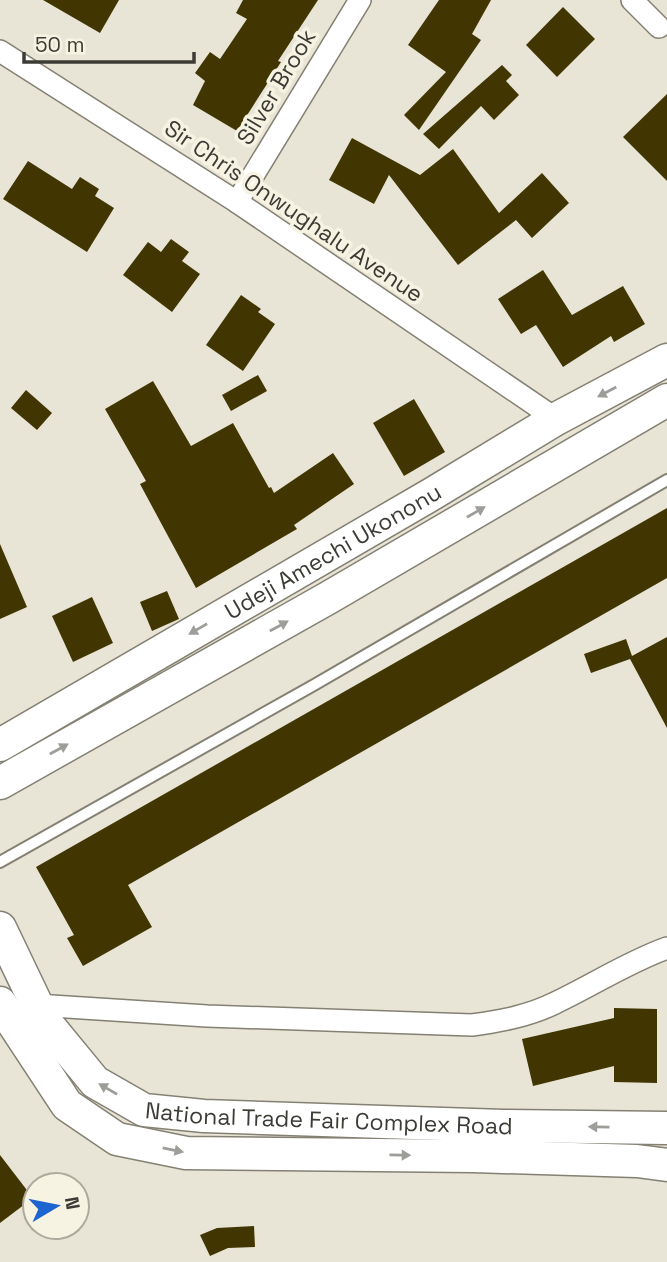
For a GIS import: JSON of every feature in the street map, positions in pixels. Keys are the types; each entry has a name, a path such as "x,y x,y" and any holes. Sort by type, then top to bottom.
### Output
{"main road":[{"name":"Udeji Amechi Ukononu","path":"0,745 556,419 667,360"},
{"name":"Udeji Amechi Ukononu","path":"0,783 328,598 667,400"},
{"name":"National Trade Fair Complex Road","path":"0,928 44,1020 96,1082 144,1110 231,1117 667,1128"},
{"name":"National Trade Fair Complex Road","path":"0,1003 67,1105 117,1139 186,1153 500,1157 637,1161 667,1165"}],"street":[{"name":"Silver Brook","path":"237,202 360,0"},
{"path":"632,0 659,27"},
{"name":"Sir Chris Onwughalu Avenue","path":"0,51 237,202 556,419"},
{"path":"36,1005 207,1016 472,1025 510,1019 554,1004 648,955 667,948"}],"lane":[{"path":"0,862 314,685 667,480"}],"building":[{"path":"43,0 119,0 100,33"},
{"path":"243,0 318,0 237,131 193,105 205,81 195,73 210,52 220,59 247,19 236,13"},
{"path":"439,0 491,0 472,34 481,40 419,130 404,115 446,72 408,45"},
{"path":"563,7 595,39 557,77 526,45"},
{"path":"502,65 512,75 506,81 519,95 494,120 481,106 439,149 423,134"},
{"path":"667,94 667,181 623,137"},
{"path":"352,138 420,175 453,149 499,213 542,173 569,203 532,238 516,220 458,265 389,175 374,204 329,180"},
{"path":"28,161 72,189 80,177 99,189 95,196 114,208 87,252 3,199"},
{"path":"171,239 189,252 182,261 200,274 172,312 123,275 148,242 161,252"},
{"path":"543,270 572,315 623,286 645,324 614,342 611,336 563,367 536,325 521,334 498,299"},
{"path":"241,295 261,309 258,312 275,324 243,371 206,345"},
{"path":"258,375 267,391 231,411 222,395"},
{"path":"153,381 191,446 233,423 274,493 333,453 354,484 294,525 297,529 196,588 140,484 146,481 105,409"},
{"path":"26,390 52,413 37,430 11,408"},
{"path":"414,399 445,452 404,476 373,423"},
{"path":"667,508 667,578 128,885 152,927 83,966 67,938 74,935 36,867"},
{"path":"0,544 27,607 0,619"},
{"path":"167,591 179,619 152,631 140,602"},
{"path":"92,597 113,643 73,662 52,616"},
{"path":"667,637 667,728 630,659 591,673 584,654 626,639 632,656"},
{"path":"614,1008 657,1009 657,1083 614,1082 614,1066 533,1086 522,1039 614,1018"},
{"path":"0,1155 21,1182 21,1207 0,1223"},
{"path":"254,1226 255,1247 228,1248 210,1256 200,1235 217,1228"}]}
